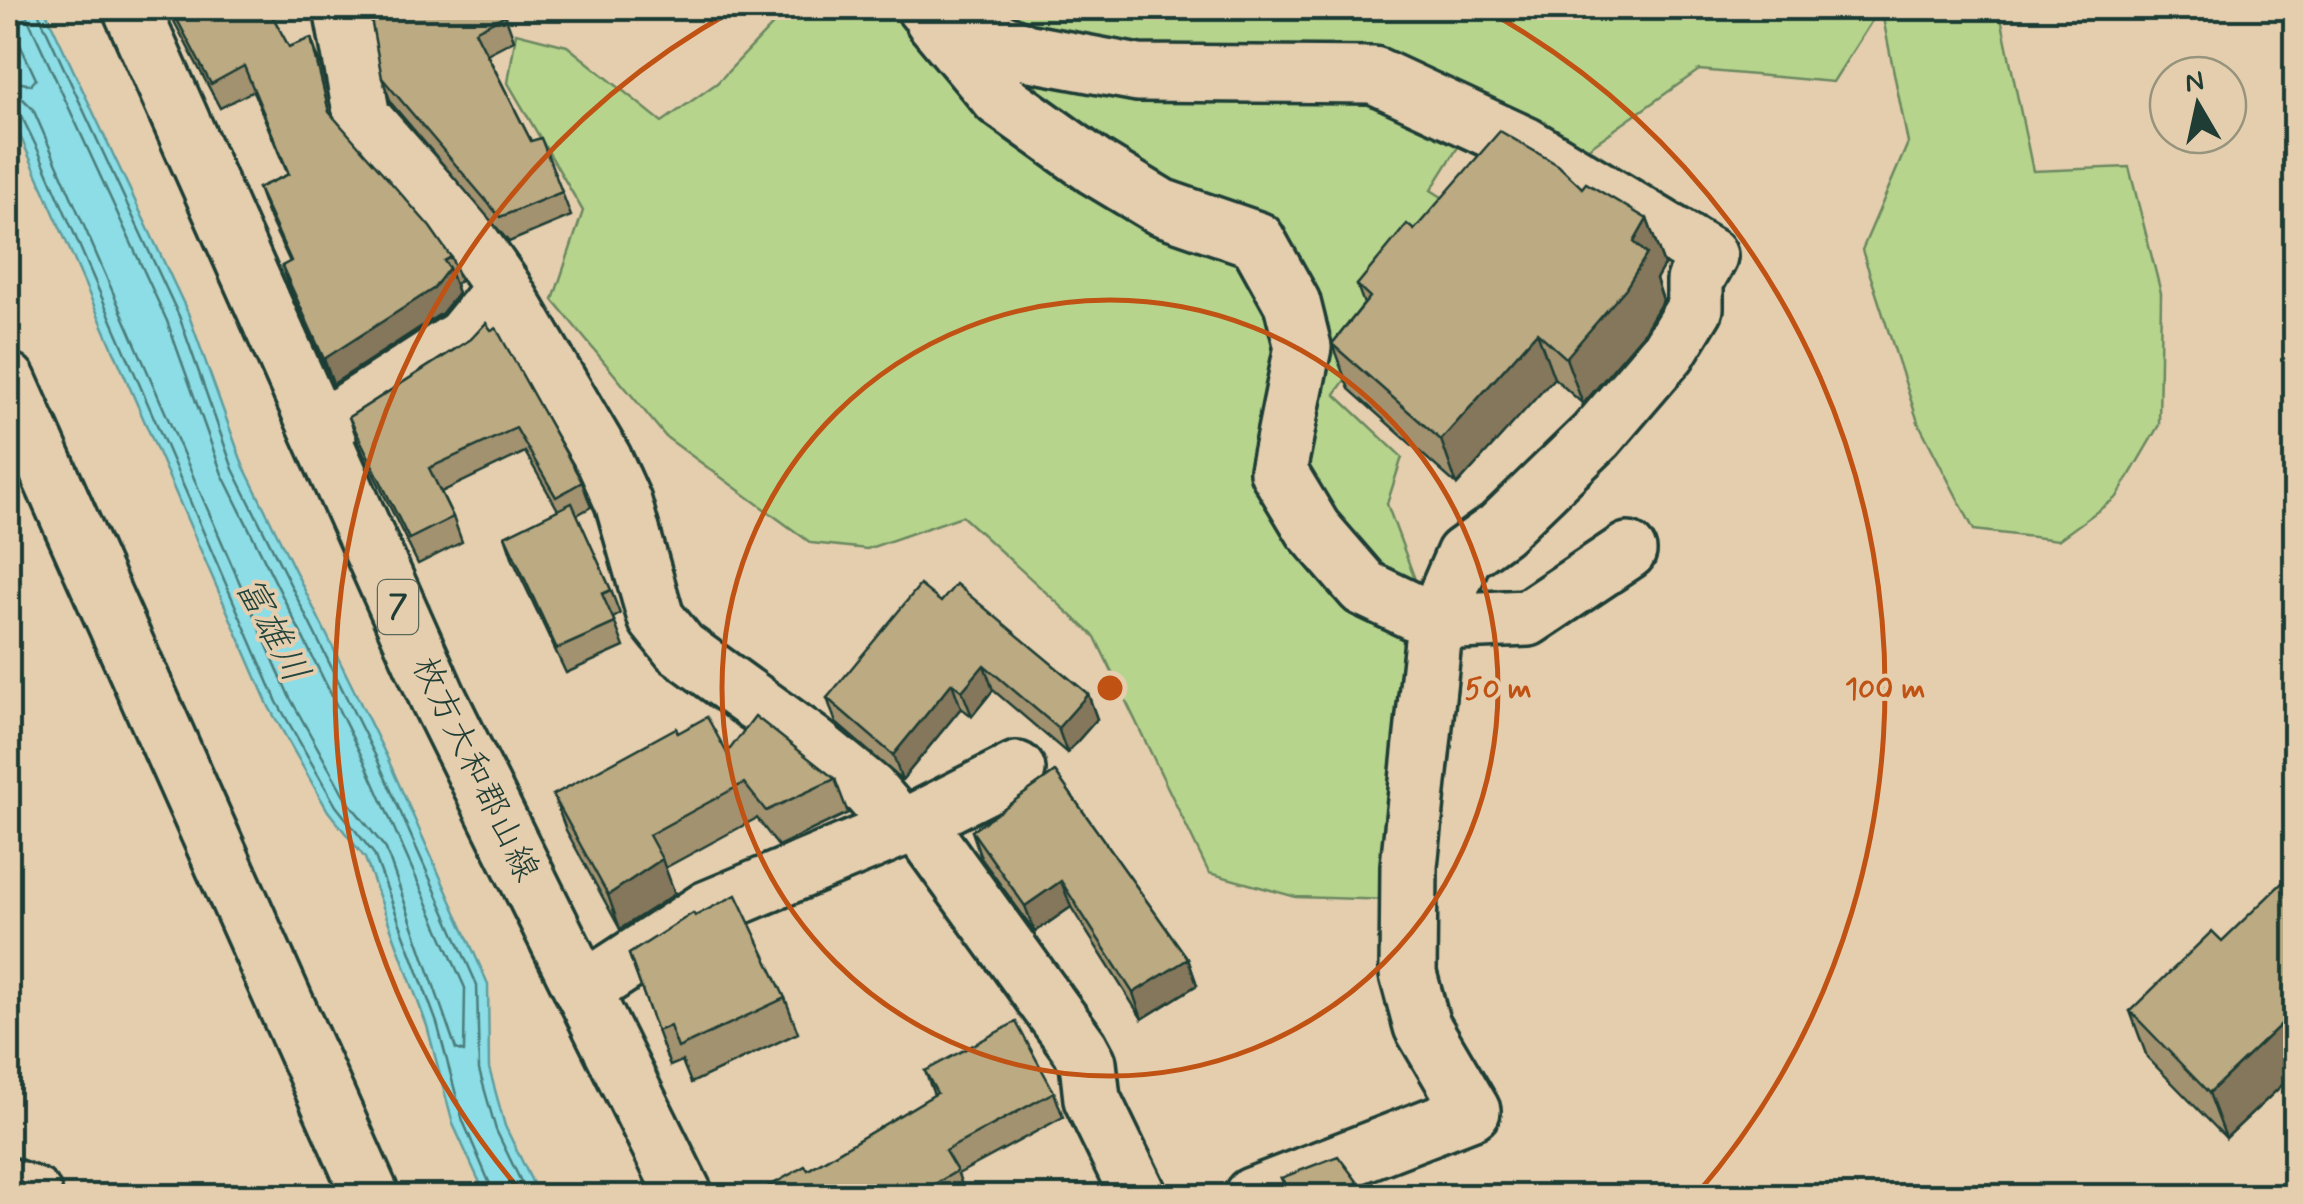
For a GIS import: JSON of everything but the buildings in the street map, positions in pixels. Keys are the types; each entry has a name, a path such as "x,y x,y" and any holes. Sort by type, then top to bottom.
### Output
{"street":[{"name":"枚方大和郡山線","path":"131,8 438,698 684,1196"},
{"path":"342,8 362,117 464,232 504,288 604,460 623,502 656,618 680,648 909,824 1080,1048 1088,1063 1092,1098 1139,1196"},
{"path":"927,10 1024,52 1138,73 1374,74 1525,144 1708,256 1696,281 1695,308 1668,352 1596,436 1500,529 1464,555 1435,622 1409,866 1408,974 1422,1026 1472,1111 1252,1196"},
{"path":"927,10 1000,99 1095,166 1161,208 1257,240 1292,302 1302,347 1278,471 1313,529 1364,588 1435,622 1528,618 1628,552"},
{"path":"319,430 463,337 504,288"},
{"path":"8,382 372,1196"},
{"path":"583,991 708,909 909,824 1017,770"},
{"path":"8,1186 34,1196"}],"green space":[{"path":"789,8 1880,8 1833,82 1699,70 1580,154 1463,139 1431,190 1464,211 1335,394 1402,457 1387,504 1417,585 1392,900 1296,897 1209,873 1095,637 962,516 867,549 811,543 666,437 553,300 583,211 508,83 516,33 567,46 662,122 717,83"},
{"path":"1881,8 1999,8 2033,171 2129,167 2161,293 2159,425 2117,497 2058,540 1974,530 1918,422 1862,250 1908,143"}],"water":[{"name":"富雄川","path":"8,8 44,8 188,313 243,465 386,755 488,984 489,1068 505,1126 539,1196 486,1196 453,1124 427,1026 365,858 328,811 269,707 8,108"}]}
